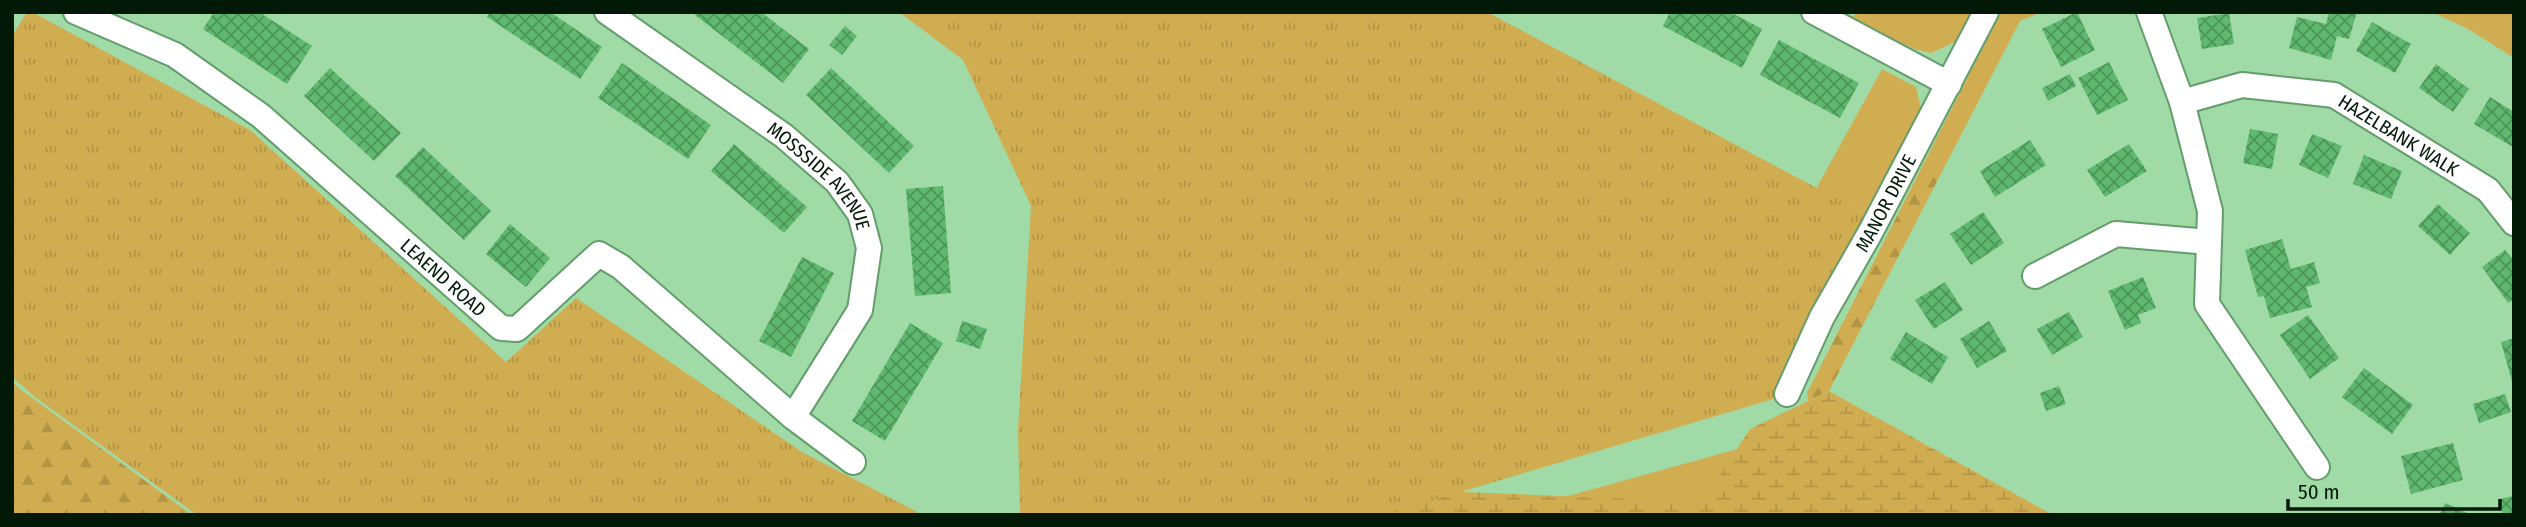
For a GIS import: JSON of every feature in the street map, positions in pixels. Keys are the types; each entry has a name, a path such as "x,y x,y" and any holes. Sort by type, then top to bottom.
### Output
{"street":[{"name":"LEAEND ROAD","path":"76,12 175,55 261,116 501,328 517,329 599,254 621,267 793,417"},
{"name":"MOSSSIDE AVENUE","path":"607,12 784,136 837,182 860,214 869,248 860,310 793,417"},
{"path":"1814,12 1949,84"},
{"name":"MANOR DRIVE","path":"1787,394 1822,317 1870,233 1986,12"},
{"path":"2149,12 2182,102 2210,211 2207,304 2317,467"},
{"name":"HAZELBANK WALK","path":"2182,102 2242,85 2334,95 2488,190 2514,223"},
{"path":"2035,276 2116,234 2209,242"},
{"path":"793,417 853,463"}],"green space":[{"path":"27,12 32,12 250,130 506,362 576,298 802,452 923,515 197,515 35,397 12,377 12,36"},
{"path":"899,12 1487,12 1871,217 1783,396 1383,515 1020,515 1018,430 1031,206 963,60"},
{"path":"1860,12 1973,12 1955,42 1931,53 1914,49 1851,17"},
{"path":"2001,12 2042,12 2020,21 1945,166 1927,157"},
{"path":"2432,12 2514,12 2514,58 2468,29"},
{"path":"1882,69 1916,87 1921,109 1871,217 1816,189"},
{"path":"1927,157 1945,166 1829,391 1808,401 1807,393"},
{"path":"12,382 20,389 192,515 12,515"},
{"path":"1829,391 2053,515 1374,515 1440,491 1703,502 1750,429"},
{"path":"1781,437 1924,515 1500,515"}],"building":[{"path":"214,12 259,12 312,46 287,84 203,29"},
{"path":"490,12 550,12 602,47 580,79 487,17"},
{"path":"697,12 761,12 809,49 783,83 695,15"},
{"path":"1670,12 1730,12 1762,29 1742,68 1663,26"},
{"path":"2077,12 2095,50 2061,67 2042,29"},
{"path":"2329,12 2357,12 2349,39 2337,36 2331,60 2289,48 2297,17 2326,24"},
{"path":"2229,13 2234,44 2202,49 2197,18"},
{"path":"2372,22 2411,44 2395,73 2356,51"},
{"path":"845,26 857,36 842,55 829,45"},
{"path":"1779,40 1859,83 1840,118 1760,75"},
{"path":"2109,62 2128,100 2097,115 2078,78"},
{"path":"622,63 711,125 688,159 598,98"},
{"path":"2436,64 2469,89 2453,112 2419,88"},
{"path":"330,68 401,133 374,161 304,96"},
{"path":"831,68 914,146 889,173 806,95"},
{"path":"2070,74 2076,86 2048,101 2042,88"},
{"path":"2490,97 2514,112 2513,147 2474,124"},
{"path":"2250,129 2278,134 2272,169 2243,163"},
{"path":"2312,134 2342,146 2328,178 2299,165"},
{"path":"2030,140 2046,165 1995,197 1980,171"},
{"path":"734,144 807,207 784,233 711,171"},
{"path":"2129,144 2147,171 2105,197 2087,170"},
{"path":"423,147 491,211 464,240 395,176"},
{"path":"2364,155 2402,171 2391,199 2353,184"},
{"path":"943,186 951,293 915,296 906,189"},
{"path":"2438,204 2470,233 2450,255 2418,226"},
{"path":"1983,212 2004,243 1971,265 1950,234"},
{"path":"510,224 550,258 526,287 486,254"},
{"path":"2282,239 2291,269 2314,262 2320,283 2306,287 2312,307 2270,318 2264,296 2258,297 2245,250"},
{"path":"2505,250 2514,261 2514,299 2508,303 2482,267"},
{"path":"802,257 834,273 791,357 759,341"},
{"path":"2143,277 2156,308 2138,315 2141,323 2125,330 2108,291"},
{"path":"1945,282 1963,310 1934,329 1915,300"},
{"path":"2069,312 2083,337 2052,355 2037,329"},
{"path":"2308,315 2339,358 2310,379 2280,335"},
{"path":"962,321 987,329 980,349 956,341"},
{"path":"1989,321 2007,351 1977,368 1960,339"},
{"path":"910,323 943,343 885,441 852,421"},
{"path":"1906,332 1948,357 1932,384 1890,359"},
{"path":"2514,338 2514,385 2513,385 2501,342"},
{"path":"2364,368 2413,405 2392,434 2342,397"},
{"path":"2059,386 2066,404 2046,411 2040,393"},
{"path":"2505,394 2511,412 2479,423 2473,404"},
{"path":"2453,443 2463,480 2411,494 2401,456"},
{"path":"2514,496 2514,515 2503,515 2499,499"},
{"path":"2445,503 2472,515 2440,514"}]}
